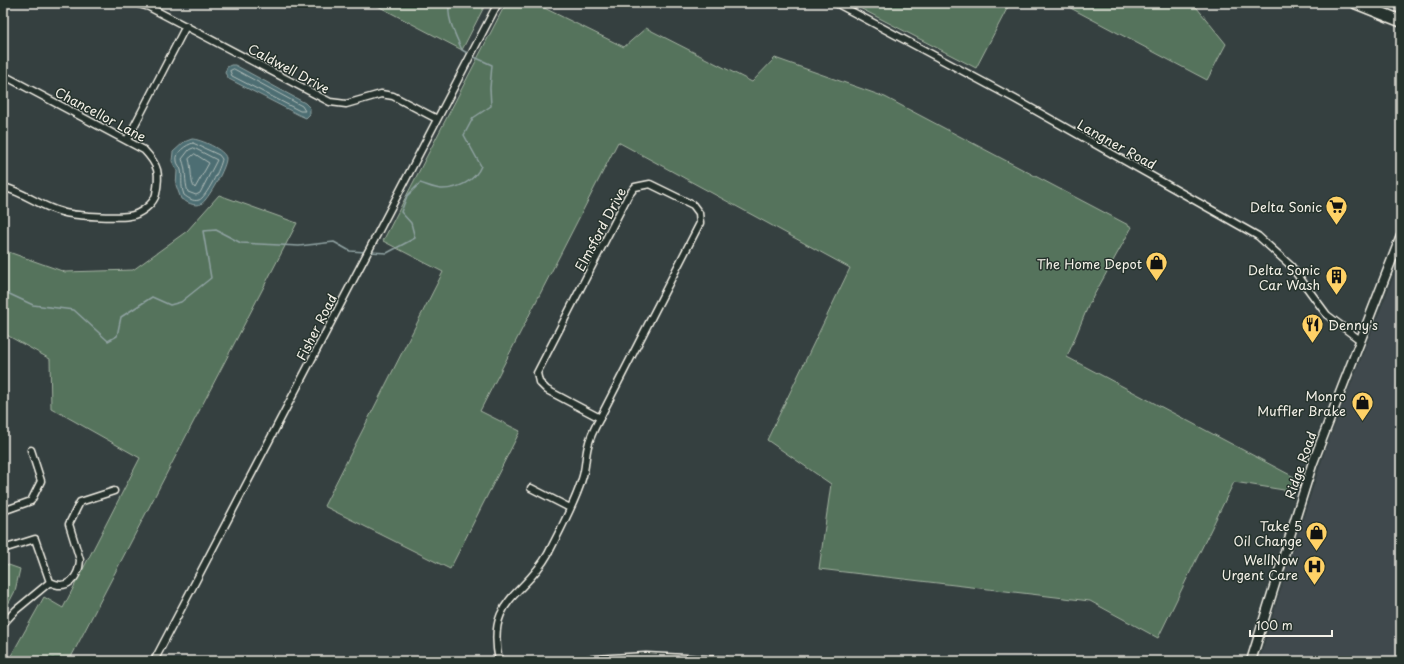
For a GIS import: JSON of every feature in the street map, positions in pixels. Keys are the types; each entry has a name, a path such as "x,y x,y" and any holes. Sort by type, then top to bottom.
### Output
{"highway":[{"path":"1356,3 1401,21"}],"street":[{"name":"Caldwell Drive","path":"135,3 149,7 330,102 346,104 381,94 393,96 437,119"},
{"name":"Fisher Road","path":"154,661 498,3"},
{"name":"Langner Road","path":"836,3 1015,99 1258,236 1291,266 1327,315 1360,340"},
{"path":"127,140 186,26"},
{"name":"Chancellor Lane","path":"3,75 144,150 156,163 159,179 155,197 144,210 130,216 63,213 24,194 3,187"},
{"name":"Elmsford Drive","path":"499,661 496,638 502,611 511,596 541,565 570,508 583,478 589,440 700,223 699,213 693,205 650,184 635,187 628,196 538,373 539,382 546,390 600,418"},
{"name":"Ridge Road","path":"1251,661 1310,472 1401,236"},
{"path":"3,510 31,501 41,481 31,450"},
{"path":"531,488 570,508"},
{"path":"3,549 35,539 50,582 60,586 68,584 73,579 80,566 80,560 69,524 80,502 114,490"},
{"path":"3,624 16,610 50,582"},
{"path":"577,661 646,657 725,661"}],"shaded area":[{"path":"1401,258 1401,661 1259,661 1327,445"}],"green space":[{"path":"372,3 486,3 462,50"},
{"path":"506,3 534,3 624,47 646,28 752,82 775,58 885,97 1132,227 1089,304 1067,357 1294,477 1290,491 1234,482 1158,638 1090,601 819,569 831,484 767,440 850,268 618,142 480,411 520,431 450,569 324,506 443,272 383,241"},
{"path":"850,3 1010,3 976,68"},
{"path":"1061,3 1193,3 1226,44 1207,80"},
{"path":"219,195 297,223 69,661 56,661 53,658 51,661 8,661 44,597 63,608 140,458 51,408 50,359 3,333 3,250 65,272 133,270 187,231"},
{"path":"3,563 20,569 15,591 3,614"}],"water":[{"path":"235,65 305,103 310,108 310,114 306,118 299,115 229,79 225,73 227,67"},
{"path":"196,139 217,148 225,155 226,158 224,168 212,190 204,201 198,205 191,204 181,199 176,185 177,171 172,161 173,152 184,142"}],"waterway":[{"path":"450,3 449,14 452,27 462,50 469,54"},
{"path":"370,252 387,253 415,238 411,223 401,212 407,196 420,183 439,189 454,188 460,186 475,176 481,166 464,135 473,118 491,106 490,88 492,65 472,56"},
{"path":"3,291 33,305 74,310 108,341 117,336 121,317 152,297 170,305 181,302 211,278 203,231 216,230 241,243 299,246 334,242 350,251 366,252"}],"place":[{"name":"Delta Sonic","path":"1337,226"},
{"name":"The Home Depot","path":"1157,282"},
{"name":"Delta Sonic Car Wash","path":"1336,296"},
{"name":"Denny's","path":"1312,344"},
{"name":"Monro Muffler Brake","path":"1362,422"},
{"name":"Take 5 Oil Change","path":"1317,552"},
{"name":"WellNow Urgent Care","path":"1314,586"}]}
